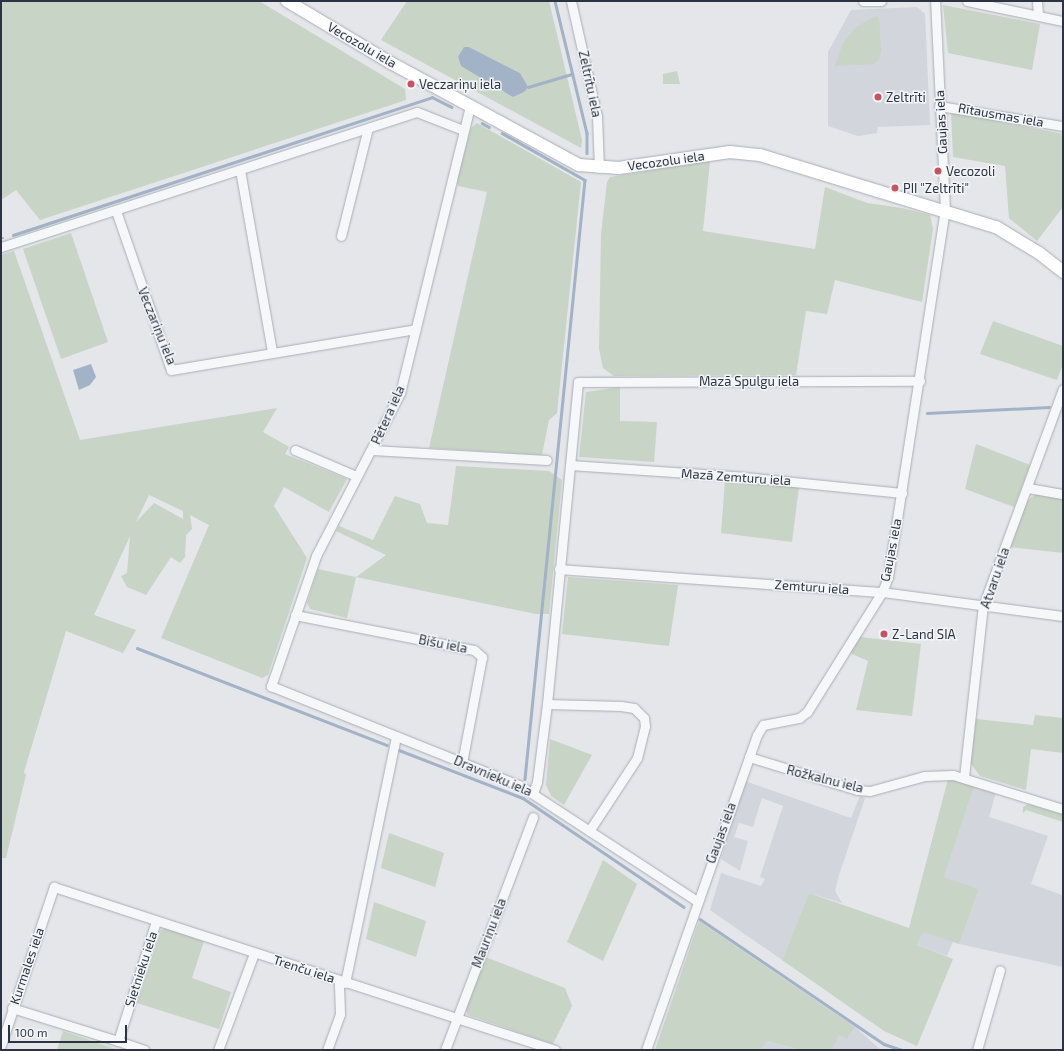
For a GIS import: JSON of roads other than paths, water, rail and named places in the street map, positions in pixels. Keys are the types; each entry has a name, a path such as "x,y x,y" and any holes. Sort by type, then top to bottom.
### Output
{"street":[{"name":"Vecozolu iela","path":"287,1 356,43 579,165 599,168 633,167 745,152 945,210 996,227 1033,249 1063,272"},
{"name":"Zeltrītu iela","path":"571,1 597,116 599,168"},
{"path":"863,1 881,1"},
{"name":"Gaujas iela","path":"646,1050 748,757 763,725 799,718 807,712 882,592 888,577 920,381 945,210 935,1"},
{"path":"966,1 1063,21"},
{"path":"1037,1 1038,16"},
{"name":"Pētera iela","path":"271,686 316,556 356,476 372,450 400,393 470,106"},
{"name":"Rītausmas iela","path":"939,106 1063,126"},
{"path":"1,247 116,211 417,112 463,130"},
{"path":"341,236 368,128"},
{"path":"240,170 272,352"},
{"name":"Veczariņu iela","path":"116,211 171,370 272,352 416,330"},
{"name":"Mazā Spulgu iela","path":"570,465 578,382 920,381"},
{"name":"Atvaru iela","path":"964,777 983,606 1028,488 1063,389"},
{"path":"295,450 356,476"},
{"path":"372,450 547,460"},
{"path":"533,793 537,782 547,704 570,465"},
{"name":"Mazā Zemturu iela","path":"570,465 759,478 902,493"},
{"path":"1028,488 1063,494"},
{"name":"Zemturu iela","path":"559,569 882,592 1063,616"},
{"name":"Bišu iela","path":"295,615 474,650 482,657 462,763"},
{"name":"Dravnieku iela","path":"271,686 533,793 698,901"},
{"path":"547,704 620,706 634,708 644,718 645,726 637,758 589,831"},
{"path":"328,1050 340,1014 342,982 396,736"},
{"name":"Rožkalnu iela","path":"748,757 857,790 870,791 940,774 964,777 1063,809"},
{"name":"Mauriņu iela","path":"445,1050 533,817"},
{"name":"Trenču iela","path":"54,887 342,982 457,1017 553,1050"},
{"name":"Kurmales iela","path":"1,1045 12,1008 54,887"},
{"name":"Sietnieku iela","path":"118,1041 156,921"},
{"path":"218,1050 254,953"},
{"path":"976,1050 1000,970"},
{"path":"12,1008 144,1050"}],"water":[{"path":"464,47 469,47 520,73 528,87 524,92 513,97 461,66 458,57"},
{"path":"91,364 96,377 90,385 79,390 73,370"}],"waterway":[{"path":"555,1 587,133 587,153"},
{"path":"528,87 572,74"},
{"path":"13,235 432,97 452,107"},
{"path":"482,123 489,127"},
{"path":"502,133 585,180 525,779"},
{"path":"927,413 1049,407"},
{"path":"137,648 387,745"},
{"path":"399,750 523,798 684,907"},
{"path":"700,919 884,1044 903,1050"}],"place":[{"name":"Veczariņu iela","path":"411,84"},
{"name":"Zeltrīti","path":"878,97"},
{"name":"Vecozoli","path":"938,171"},
{"name":"PII \"Zeltrīti\"","path":"895,188"},
{"name":"Z-Land SIA","path":"884,634"}]}
